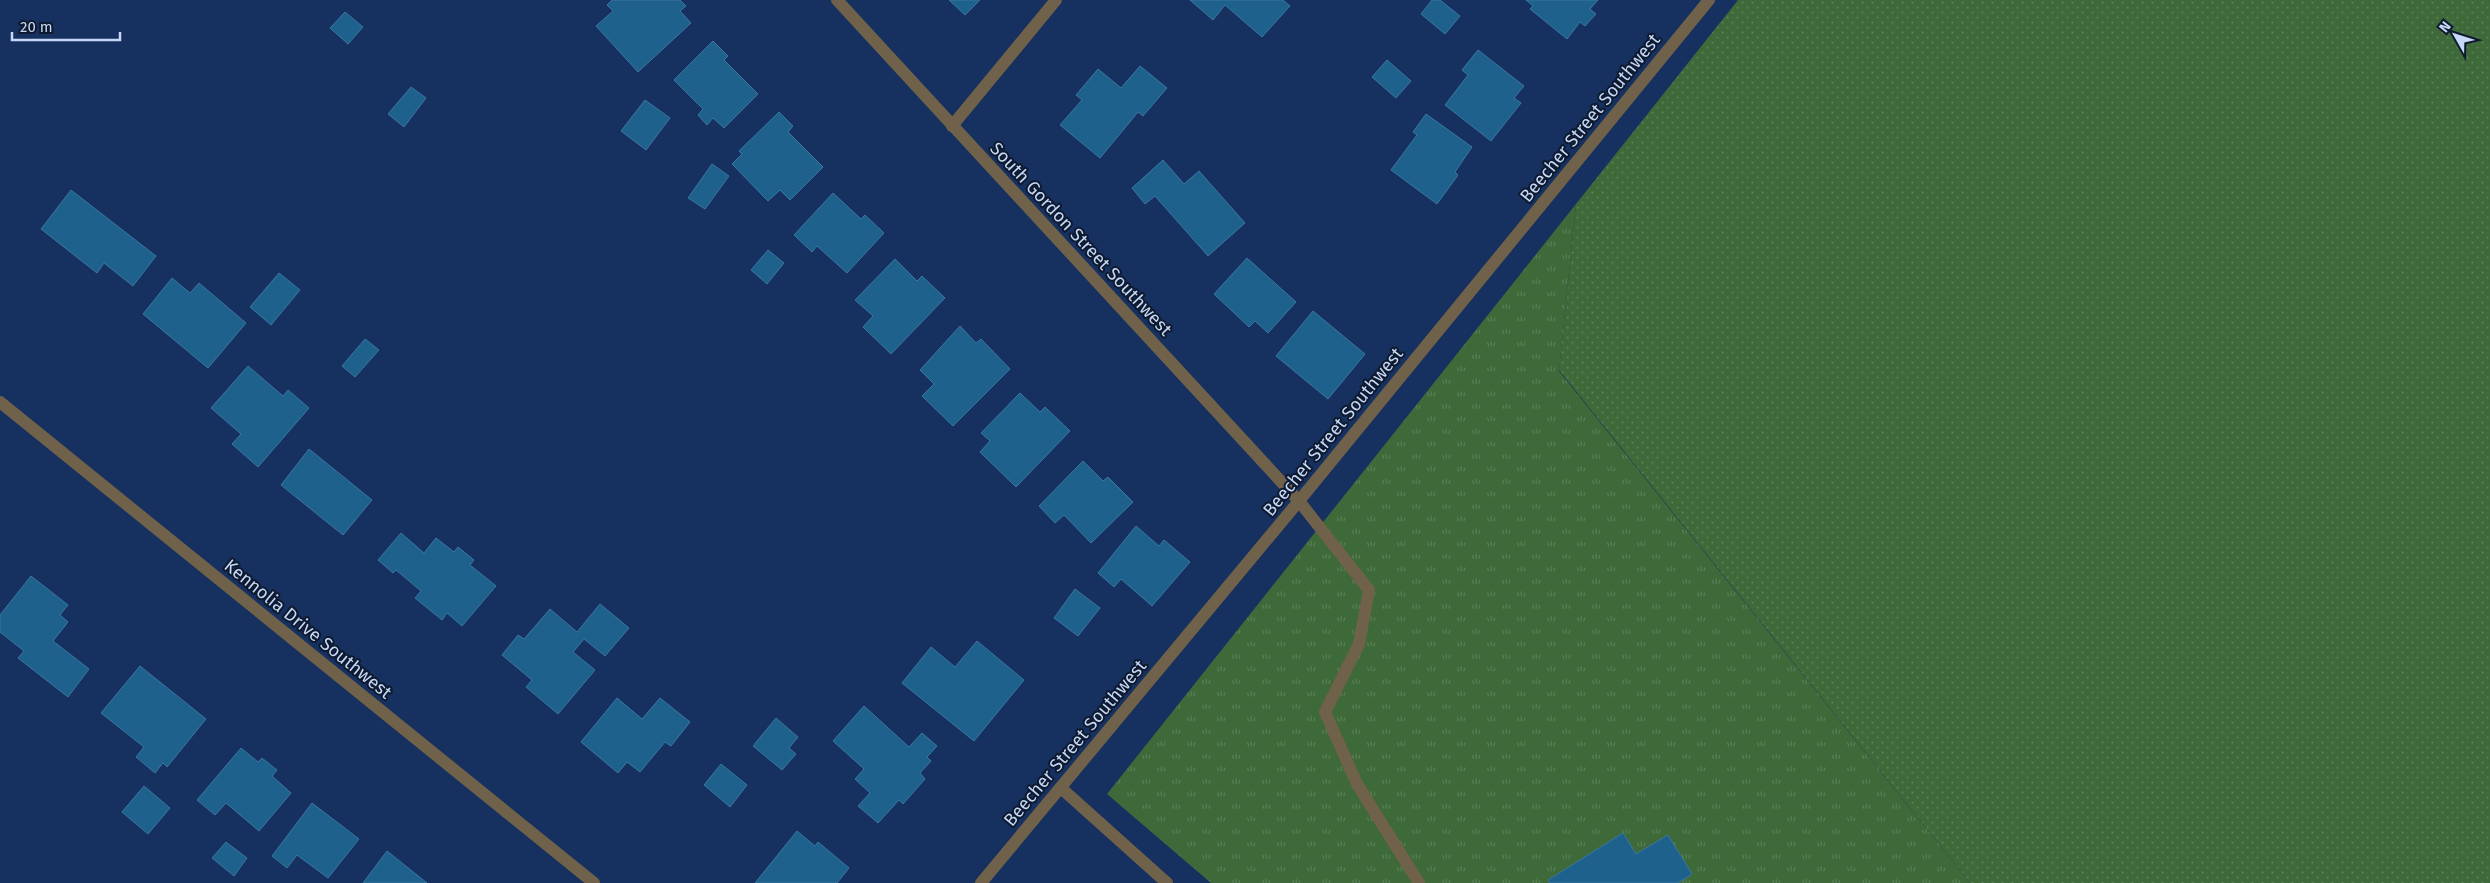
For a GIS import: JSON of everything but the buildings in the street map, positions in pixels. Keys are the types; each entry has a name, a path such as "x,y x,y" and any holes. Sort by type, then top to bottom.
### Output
{"street":[{"name":"South Gordon Street Southwest","path":"837,0 1300,501 1369,590 1359,644 1325,712 1357,784 1419,883"},
{"path":"952,126 1056,0"},
{"name":"Beecher Street Southwest","path":"981,883 1300,501 1709,0"},
{"name":"Kennolia Drive Southwest","path":"0,402 594,883"},
{"path":"1060,788 1167,883"}],"green space":[{"path":"1738,0 2490,0 2490,883 1970,883 1559,370 1576,204"},
{"path":"1576,204 1559,371 1970,883 1211,883 1107,794"}]}
